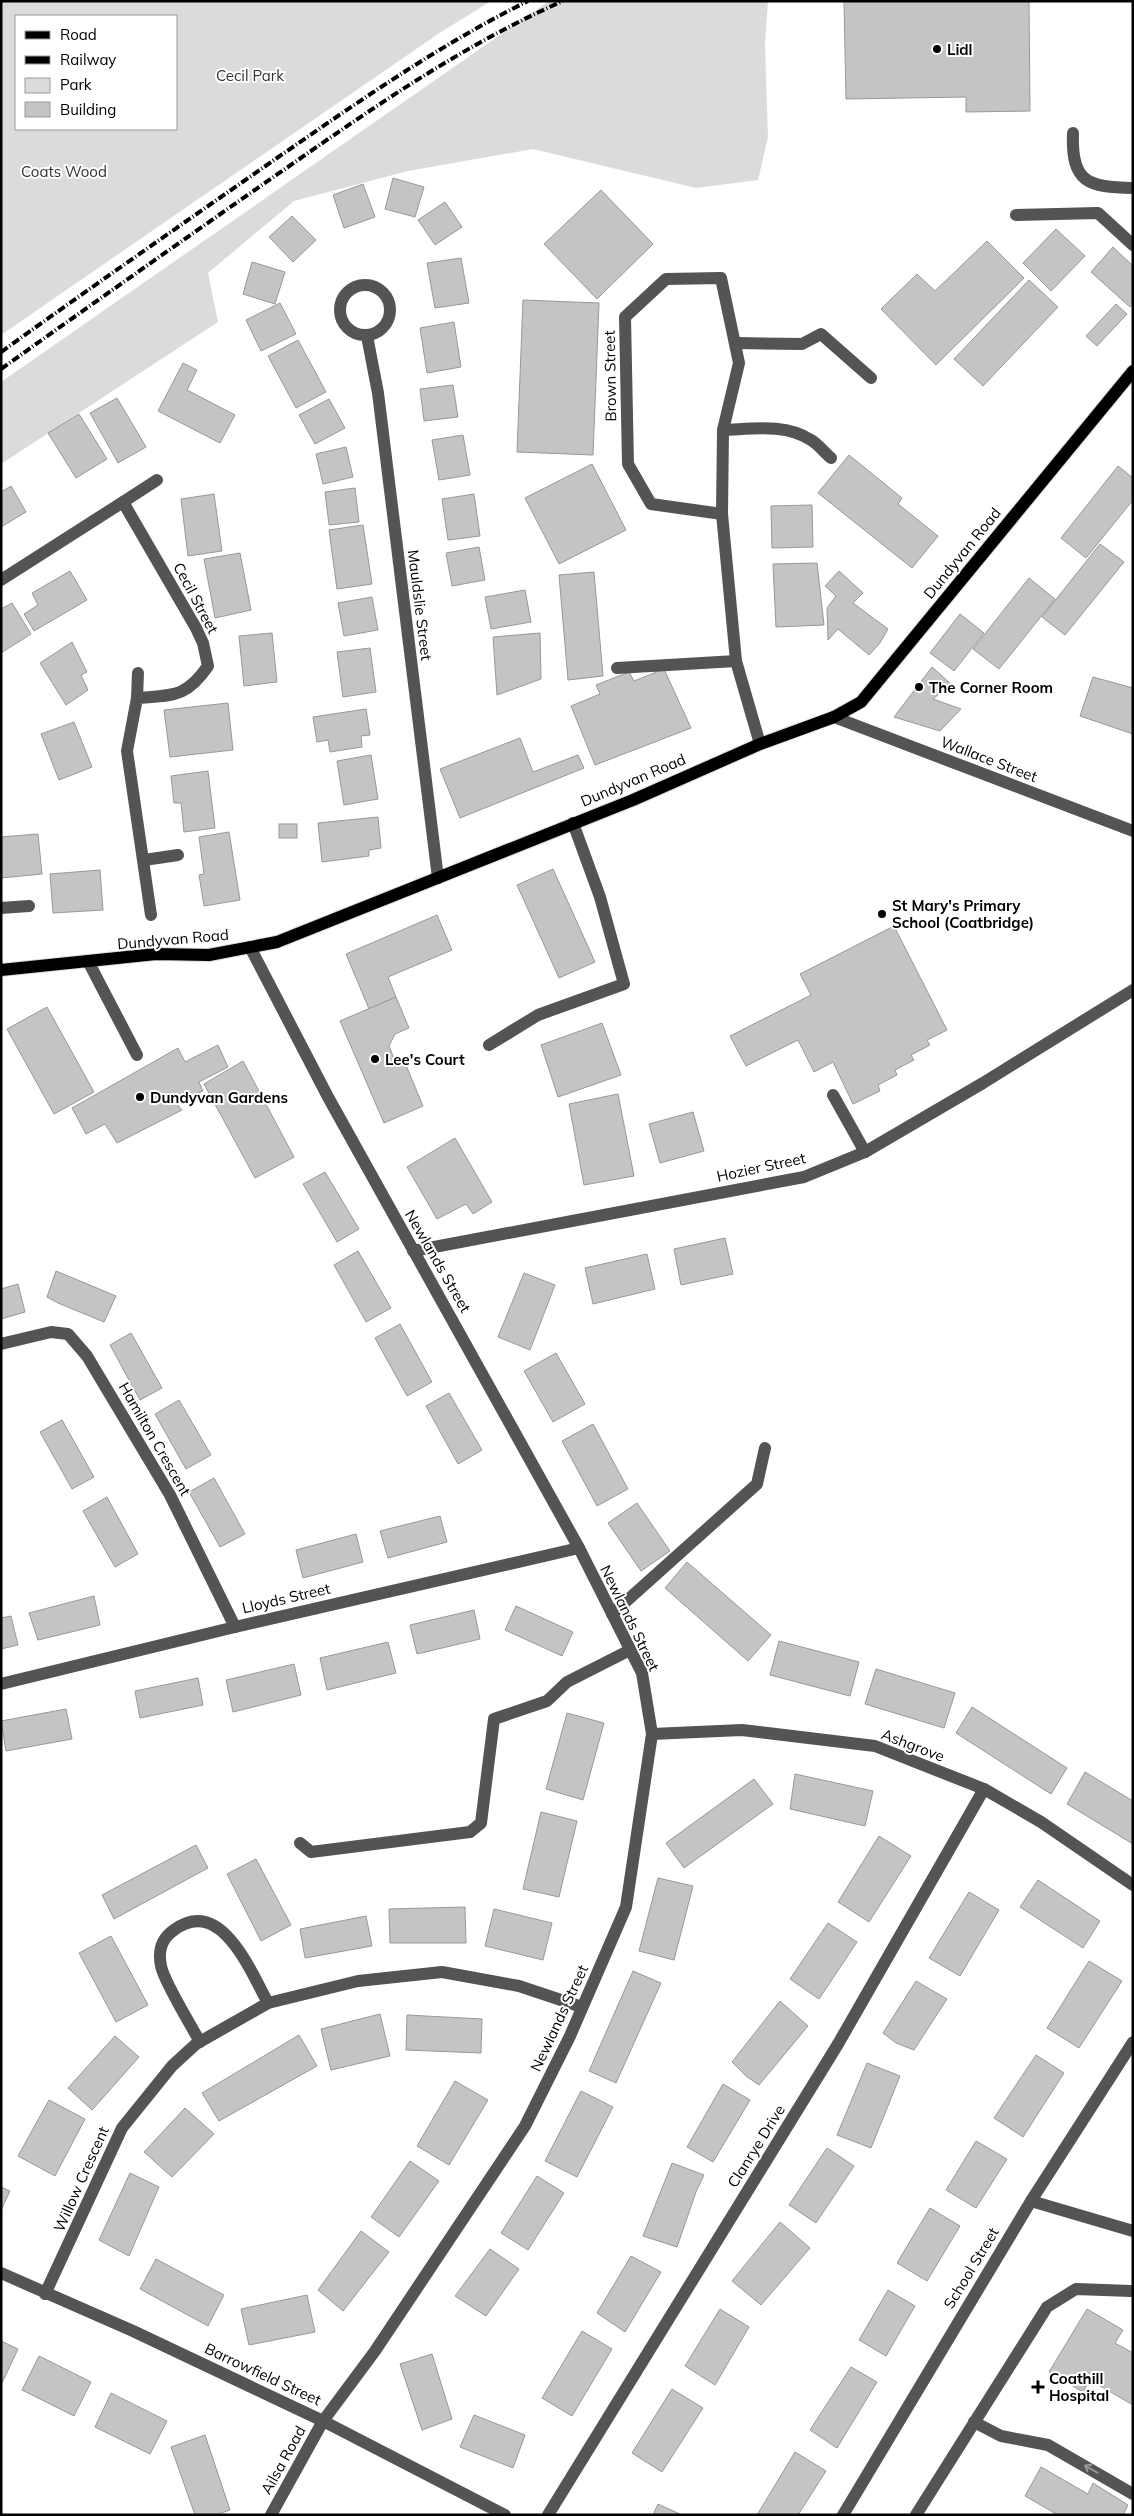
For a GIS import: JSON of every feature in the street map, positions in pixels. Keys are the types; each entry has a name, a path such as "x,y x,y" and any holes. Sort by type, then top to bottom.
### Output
{"main road":[{"name":"Dundyvan Road","path":"1,970 89,963 156,954 209,954 277,942 633,800 760,744 834,717 861,702 1133,371"}],"street":[{"path":"1073,133 1074,163 1090,184 1102,187 1133,188"},
{"path":"1016,215 1098,213 1133,244"},
{"name":"Brown Street","path":"722,514 651,504 628,464 626,317 666,279 721,278 736,343 740,363 723,430 722,514 736,661 760,744"},
{"path":"360,285 376,288 383,292 390,307 387,323 375,334 367,336 351,332 345,326 339,310 345,294 360,285"},
{"path":"736,343 802,344 820,334 871,378"},
{"name":"Mauldslie Street","path":"367,336 378,393 438,878"},
{"path":"723,430 772,428 789,432 810,439 831,458"},
{"path":"1,580 157,480"},
{"name":"Cecil Street","path":"123,502 196,628 203,643 208,666 198,680 184,692 170,696 137,698"},
{"path":"617,668 736,661"},
{"path":"138,673 137,698 127,751 151,915"},
{"name":"Wallace Street","path":"834,717 1133,831"},
{"path":"488,1045 538,1015 624,984 600,897 573,823"},
{"path":"144,860 178,855"},
{"path":"1,908 29,906"},
{"name":"Newlands Street","path":"250,947 413,1251 430,1278 578,1548 612,1614 642,1673 652,1734 626,1907 582,2007 525,2126 376,2352 323,2421"},
{"path":"89,963 137,1054"},
{"name":"Hozier Street","path":"413,1251 804,1177 866,1152 983,1083 1133,990"},
{"path":"833,1095 866,1152"},
{"name":"Hamilton Crescent","path":"1,1344 51,1332 68,1334 87,1356 170,1495 235,1626"},
{"path":"612,1614 757,1484 765,1448"},
{"name":"Lloyds Street","path":"1,1684 235,1626 578,1548"},
{"path":"300,1843 311,1852 470,1832 481,1823 494,1719 547,1701 567,1682 630,1650"},
{"name":"Ashgrove","path":"652,1734 742,1730 875,1746 984,1789 1040,1822 1133,1884"},
{"name":"Clanrye Drive","path":"548,2515 838,2044 984,1789"},
{"path":"200,2042 161,1968 160,1951 165,1936 178,1927 197,1919 212,1923 228,1937 241,1954 268,2002"},
{"name":"Willow Crescent","path":"45,2294 122,2128 172,2066 200,2042 268,2002 358,1981 442,1972 519,1986 582,2007"},
{"name":"School Street","path":"843,2515 1030,2201 1133,2042"},
{"path":"1030,2201 1133,2231"},
{"name":"Barrowfield Street","path":"1,2273 45,2294 133,2331 323,2421 505,2515"},
{"path":"916,2515 1047,2307 1076,2289 1132,2290"},
{"name":"Ailsa Road","path":"271,2515 323,2421"},
{"path":"974,2422 1001,2436 1048,2445 1133,2494"}],"green space":[{"name":"Cecil Park","path":"1,1 491,1 438,34 1,335"},
{"path":"549,1 768,1 765,44 768,137 758,180 696,188 533,149 408,171 294,201 208,273 218,322 1,464 1,382"}],"building":[{"name":"Lidl","path":"844,1 1029,1 1030,111 966,112 966,97 846,99"},
{"path":"393,178 424,187 415,217 385,209"},
{"path":"363,184 375,217 344,228 333,195"},
{"path":"601,190 653,244 597,299 544,244"},
{"path":"445,202 462,227 435,245 418,220"},
{"path":"292,216 316,240 293,262 269,237"},
{"path":"1056,229 1085,256 1051,291 1023,263"},
{"path":"987,241 1024,278 936,365 881,309 917,274 935,291"},
{"path":"1113,247 1133,266 1133,304 1130,307 1091,272"},
{"path":"461,258 469,303 435,308 427,263"},
{"path":"252,262 285,272 275,304 243,294"},
{"path":"1029,280 1058,307 983,386 954,359"},
{"path":"523,300 599,303 593,455 517,452"},
{"path":"280,303 296,334 261,351 246,320"},
{"path":"1116,304 1127,314 1097,346 1086,336"},
{"path":"454,322 461,367 427,373 420,328"},
{"path":"298,340 326,392 296,408 268,356"},
{"path":"183,363 197,370 187,390 235,415 220,443 158,411"},
{"path":"453,385 458,417 424,421 420,389"},
{"path":"117,398 146,447 118,463 90,413"},
{"path":"329,399 345,428 315,444 299,415"},
{"path":"79,414 107,459 76,478 48,433"},
{"path":"463,435 470,475 439,480 432,440"},
{"path":"346,447 353,477 323,484 316,454"},
{"path":"849,455 902,498 898,504 938,536 912,568 818,493"},
{"path":"592,464 626,530 559,564 525,498"},
{"path":"1118,466 1133,478 1133,500 1086,558 1061,538"},
{"path":"11,486 26,512 1,527 1,492"},
{"path":"355,488 359,522 329,525 325,492"},
{"path":"214,494 222,551 188,556 181,499"},
{"path":"474,494 480,536 448,540 442,499"},
{"path":"812,505 813,547 772,548 771,506"},
{"path":"363,525 372,584 337,589 329,530"},
{"path":"1100,544 1124,562 1065,635 1042,617"},
{"path":"479,547 485,580 452,586 446,553"},
{"path":"240,553 251,610 215,618 204,559"},
{"path":"817,563 824,625 776,627 773,564"},
{"path":"70,571 87,600 34,631 24,614 38,605 32,593"},
{"path":"839,571 863,593 853,603 888,629 880,643 869,655 838,629 828,640 827,608 836,596 825,586"},
{"path":"594,572 603,676 568,680 559,575"},
{"path":"1029,578 1055,599 999,669 973,649"},
{"path":"525,590 531,622 491,629 485,597"},
{"path":"372,597 378,630 344,636 338,603"},
{"path":"12,603 31,634 1,653 1,609"},
{"path":"960,614 984,633 954,671 930,653"},
{"path":"272,633 277,682 244,686 239,636"},
{"path":"540,633 541,679 497,695 493,637"},
{"path":"72,642 87,672 81,675 88,690 66,705 40,663"},
{"path":"370,648 376,692 343,697 337,652"},
{"path":"932,667 951,684 933,699 961,709 940,731 894,717"},
{"path":"664,669 691,728 595,765 571,706 600,694 596,685 629,672 634,681"},
{"path":"1093,677 1133,688 1133,734 1080,716"},
{"path":"228,703 233,750 170,757 164,710"},
{"path":"366,709 370,735 361,736 362,747 330,752 328,740 317,742 313,717"},
{"path":"74,722 92,767 59,780 41,734"},
{"path":"520,738 533,772 578,755 584,768 460,818 440,769"},
{"path":"371,755 378,799 344,805 337,761"},
{"path":"208,771 215,828 184,832 181,803 174,803 171,776"},
{"path":"378,817 381,848 369,850 369,856 322,862 318,823"},
{"path":"279,824 297,824 297,838 279,838"},
{"path":"229,832 240,900 204,906 199,875 204,874 199,837"},
{"path":"38,834 42,874 1,878 1,837"},
{"path":"553,869 595,962 559,978 517,885"},
{"path":"100,870 103,910 53,913 50,874"},
{"name":"Lee's Court","path":"437,915 452,950 388,977 396,997 369,1009 346,954"},
{"path":"894,926 947,1030 927,1040 930,1045 911,1055 914,1060 895,1070 897,1075 878,1085 880,1091 853,1104 833,1062 814,1072 798,1040 746,1066 730,1036 811,995 800,974"},
{"name":"Lee's Court","path":"396,997 409,1028 395,1034 389,1046 395,1061 403,1058 423,1106 384,1123 340,1021"},
{"path":"47,1007 94,1092 54,1114 7,1029"},
{"path":"602,1023 621,1075 558,1097 541,1045"},
{"name":"Dundyvan Gardens","path":"218,1045 228,1067 199,1082 203,1091 176,1103 182,1110 117,1143 105,1124 86,1134 72,1108 178,1048 185,1062"},
{"path":"243,1061 294,1157 255,1178 204,1084"},
{"path":"618,1094 634,1176 584,1185 569,1104"},
{"path":"693,1112 704,1151 660,1163 649,1124"},
{"path":"455,1138 492,1202 473,1214 466,1204 437,1219 407,1167"},
{"path":"325,1172 359,1229 337,1242 303,1184"},
{"path":"725,1238 733,1274 681,1285 674,1249"},
{"path":"358,1251 391,1308 366,1322 334,1265"},
{"path":"647,1254 655,1289 593,1304 585,1268"},
{"path":"56,1271 116,1296 104,1322 47,1297"},
{"path":"524,1273 555,1285 530,1350 498,1337"},
{"path":"18,1284 25,1312 1,1319 1,1289"},
{"path":"400,1324 432,1382 407,1396 375,1338"},
{"path":"131,1333 162,1388 140,1400 110,1345"},
{"path":"556,1353 585,1404 553,1422 524,1371"},
{"path":"449,1393 482,1450 458,1464 426,1406"},
{"path":"179,1400 211,1455 186,1469 155,1414"},
{"path":"62,1420 94,1477 72,1489 40,1432"},
{"path":"593,1424 628,1489 597,1506 562,1441"},
{"path":"214,1478 245,1534 220,1547 189,1492"},
{"path":"107,1497 138,1554 115,1567 83,1511"},
{"path":"637,1503 670,1551 641,1571 608,1523"},
{"path":"440,1516 447,1542 388,1558 380,1531"},
{"path":"356,1534 363,1562 303,1578 296,1550"},
{"path":"687,1562 771,1635 748,1661 665,1588"},
{"path":"94,1596 100,1625 38,1640 29,1613"},
{"path":"516,1606 573,1632 562,1656 505,1630"},
{"path":"474,1610 480,1639 417,1654 410,1625"},
{"path":"11,1616 18,1645 1,1649 1,1618"},
{"path":"779,1641 859,1662 850,1696 770,1675"},
{"path":"388,1642 396,1673 327,1690 320,1658"},
{"path":"294,1664 301,1695 233,1712 226,1680"},
{"path":"876,1669 955,1693 944,1728 865,1704"},
{"path":"198,1678 203,1705 140,1718 135,1691"},
{"path":"972,1707 1067,1768 1051,1794 956,1733"},
{"path":"66,1709 72,1739 6,1751 1,1721"},
{"path":"567,1713 604,1723 583,1800 546,1789"},
{"path":"1085,1772 1133,1801 1133,1844 1067,1804"},
{"path":"795,1774 873,1791 865,1826 790,1809"},
{"path":"754,1779 773,1804 684,1868 666,1843"},
{"path":"541,1812 577,1821 559,1897 523,1889"},
{"path":"879,1836 911,1856 869,1922 838,1902"},
{"path":"196,1845 208,1868 114,1919 102,1895"},
{"path":"256,1859 291,1925 261,1941 227,1874"},
{"path":"658,1878 693,1886 674,1960 639,1951"},
{"path":"1038,1880 1100,1921 1083,1948 1020,1907"},
{"path":"969,1892 999,1910 960,1976 929,1958"},
{"path":"465,1907 466,1943 390,1943 389,1909"},
{"path":"494,1909 552,1923 543,1960 485,1946"},
{"path":"366,1916 372,1946 305,1958 300,1929"},
{"path":"828,1923 857,1942 819,1999 790,1979"},
{"path":"111,1936 148,2005 116,2022 79,1953"},
{"path":"1089,1961 1122,1981 1079,2048 1047,2028"},
{"path":"633,1971 661,1983 616,2083 589,2071"},
{"path":"916,1981 947,1999 914,2050 896,2043 883,2033"},
{"path":"780,2001 808,2026 759,2085 746,2076 732,2062"},
{"path":"380,2014 390,2056 331,2070 321,2029"},
{"path":"407,2015 482,2019 481,2053 406,2050"},
{"path":"299,2035 317,2066 219,2121 202,2093"},
{"path":"115,2036 139,2057 92,2110 68,2088"},
{"path":"1036,2055 1064,2073 1023,2137 994,2118"},
{"path":"867,2063 900,2076 871,2148 837,2135"},
{"path":"455,2081 488,2100 449,2165 417,2146"},
{"path":"723,2084 750,2100 713,2162 687,2147"},
{"path":"581,2091 613,2107 577,2177 545,2161"},
{"path":"49,2100 85,2119 55,2176 18,2156"},
{"path":"185,2108 214,2134 172,2177 144,2152"},
{"path":"976,2141 1007,2159 976,2208 946,2190"},
{"path":"827,2148 854,2166 816,2223 789,2205"},
{"path":"410,2161 439,2181 399,2237 371,2217"},
{"path":"672,2163 704,2175 696,2192 677,2247 643,2236"},
{"path":"130,2173 159,2187 129,2256 99,2240"},
{"path":"537,2176 564,2193 528,2250 501,2233"},
{"path":"1,2187 10,2191 1,2210"},
{"path":"930,2208 960,2226 927,2281 897,2263"},
{"path":"780,2222 810,2248 761,2305 732,2281"},
{"path":"361,2231 389,2252 343,2311 318,2290"},
{"path":"490,2249 519,2269 486,2316 455,2296"},
{"path":"631,2256 661,2272 625,2332 597,2313"},
{"path":"156,2259 224,2295 208,2326 140,2289"},
{"path":"888,2290 915,2306 886,2356 859,2340"},
{"path":"307,2295 315,2332 249,2345 241,2309"},
{"path":"720,2309 749,2327 715,2385 685,2366"},
{"path":"1087,2309 1123,2330 1115,2343 1133,2353 1133,2405 1090,2380 1083,2392 1049,2372"},
{"path":"582,2331 612,2349 572,2416 542,2398"},
{"path":"1,2341 18,2349 2,2383 1,2383"},
{"path":"432,2354 452,2419 422,2430 400,2364"},
{"path":"39,2356 91,2382 74,2416 22,2390"},
{"path":"851,2367 877,2382 837,2448 810,2430"},
{"path":"672,2389 703,2408 662,2472 632,2453"},
{"path":"111,2393 167,2421 150,2454 95,2427"},
{"path":"474,2415 525,2435 513,2468 460,2447"},
{"path":"205,2435 230,2510 216,2515 195,2515 171,2447"},
{"path":"795,2452 826,2471 798,2515 757,2515"},
{"path":"1041,2467 1088,2494 1093,2483 1128,2505 1123,2515 1058,2515 1025,2496"},
{"path":"658,2504 682,2515 653,2515"}],"railway":[{"path":"1,352 369,95 463,36 528,1"},
{"path":"1,369 386,100 490,37 563,1"}],"place":[{"name":"Lidl","path":"937,49"},
{"name":"The Corner Room","path":"919,687"},
{"name":"St Mary's Primary School (Coatbridge)","path":"882,914"},
{"name":"Lee's Court","path":"375,1059"},
{"name":"Dundyvan Gardens","path":"140,1097"},
{"name":"Coathill Hospital","path":"1038,2387"}],"park label":[{"name":"Coats Wood","path":"64,171"}]}
